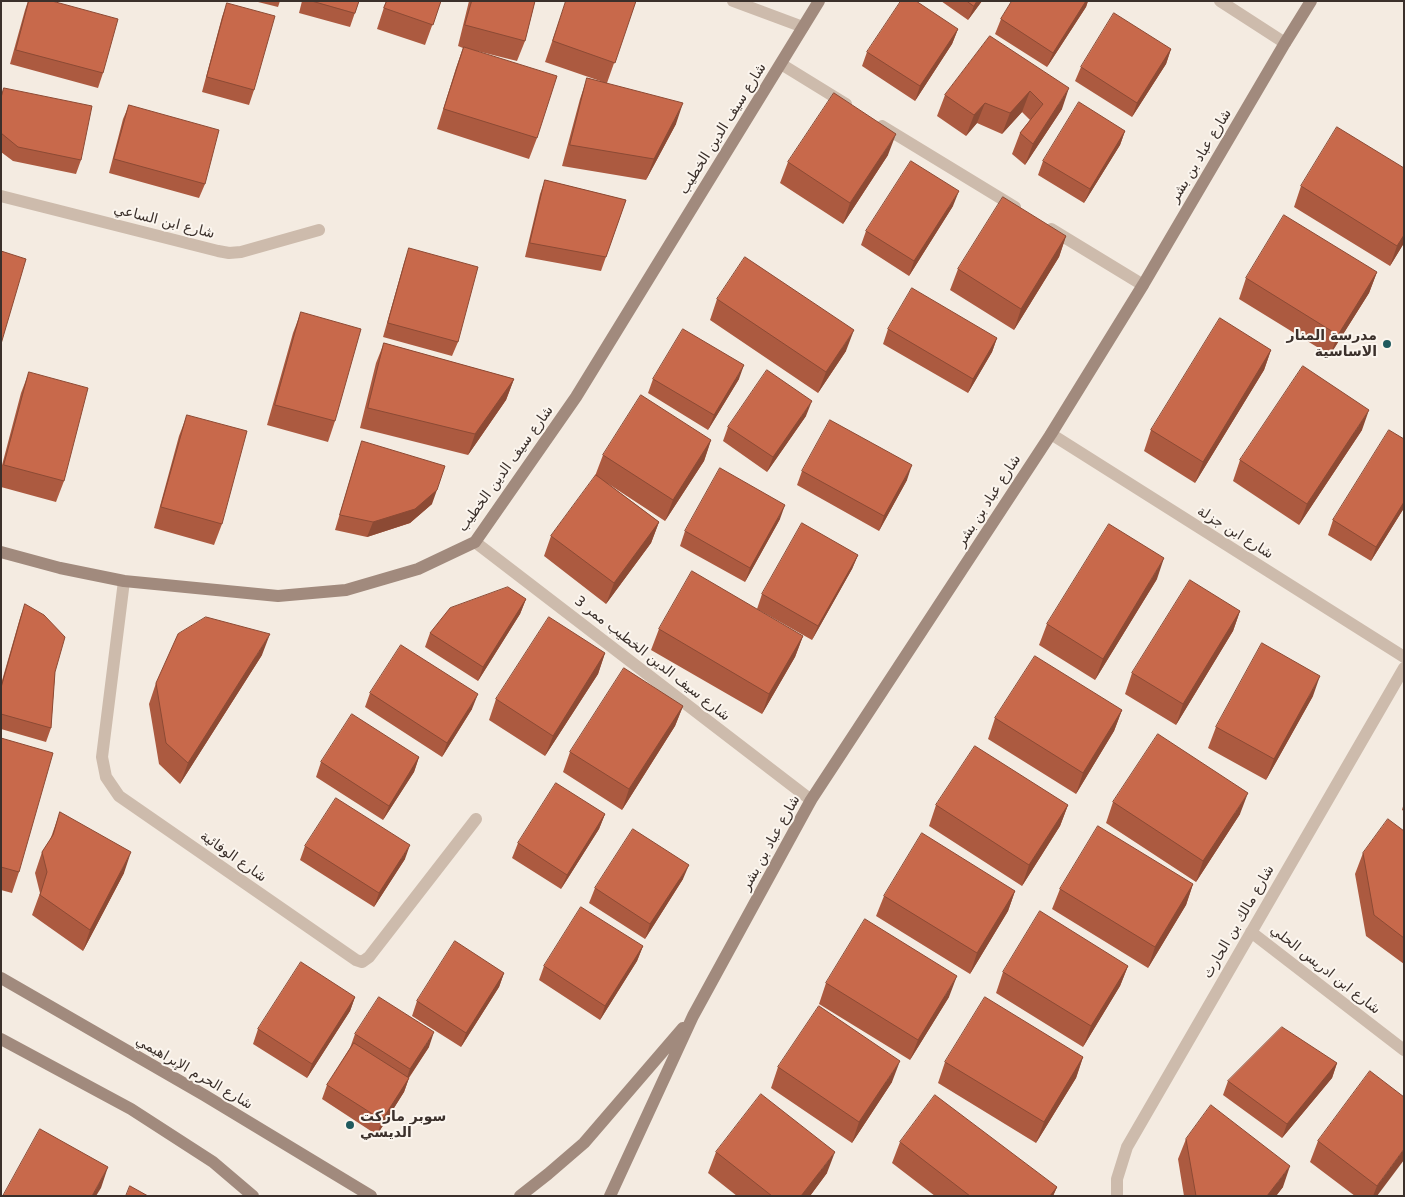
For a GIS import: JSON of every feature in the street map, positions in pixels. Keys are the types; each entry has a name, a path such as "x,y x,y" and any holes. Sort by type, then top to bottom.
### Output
{"street":[{"path":"733,1 802,27"},
{"name":"شارع سيف الدين الخطيب","path":"1,552 60,568 124,581 278,596 346,590 418,569 475,542 576,397 819,1"},
{"path":"1220,1 1285,43"},
{"name":"شارع عباد بن بشر","path":"610,1196 693,1016 811,800 1051,434 1143,285 1311,1"},
{"path":"781,64 857,110"},
{"path":"874,121 1025,213"},
{"name":"شارع ابن الساعي","path":"1,196 218,252 242,252 320,230"},
{"path":"1042,223 1143,285"},
{"name":"شارع ابن جزلة","path":"1051,434 1404,657"},
{"name":"شارع سيف الدين الخطيب ممر 3","path":"475,542 811,800"},
{"name":"شارع الوفائية","path":"124,581 102,757 106,777 120,796 356,960 362,962 369,957 476,819"},
{"name":"شارع مالك بن الحارث","path":"1118,1196 1117,1180 1127,1147 1404,668"},
{"name":"شارع ابن ادريس الحلي","path":"1251,932 1404,1050"},
{"name":"شارع الحرم الإبراهيمي","path":"1,978 196,1090 371,1196"},
{"name":"شارع عباد بن بشر","path":"520,1196 584,1143 693,1016"},
{"path":"1,1039 131,1109 213,1162 253,1196"}],"building":[{"path":"29,1 52,1 118,19 103,73 16,50"},
{"path":"312,1 359,1 355,13"},
{"path":"387,1 441,1 433,25 384,8"},
{"path":"472,1 535,1 525,41 465,25"},
{"path":"566,1 636,1 615,63 553,41"},
{"path":"901,1 916,1 958,29 920,86 867,52"},
{"path":"967,1 977,1 974,6"},
{"path":"1012,1 1086,1 1053,53 1001,19"},
{"path":"227,3 275,16 254,90 207,77"},
{"path":"1114,13 1171,49 1137,103 1081,67"},
{"path":"990,36 1069,88 1033,144 1020,133 1043,104 1030,91 1010,113 985,103 974,115 945,95"},
{"path":"464,47 557,76 537,138 444,109"},
{"path":"587,78 683,103 654,159 570,145"},
{"path":"4,88 92,106 81,160 18,147 1,133 1,98"},
{"path":"834,93 896,134 850,203 788,162"},
{"path":"1079,102 1125,131 1090,189 1043,161"},
{"path":"129,105 219,130 205,184 114,159"},
{"path":"1337,127 1404,168 1404,235 1397,246 1301,186"},
{"path":"911,161 959,191 914,261 866,231"},
{"path":"545,180 626,200 606,257 530,243"},
{"path":"1003,197 1066,236 1021,309 958,269"},
{"path":"1284,215 1377,272 1338,335 1246,278"},
{"path":"409,248 478,267 458,342 388,323"},
{"path":"1,251 26,259 1,344"},
{"path":"745,257 854,330 826,372 717,299"},
{"path":"912,288 997,338 973,379 888,329"},
{"path":"301,312 361,329 335,421 275,405"},
{"path":"1220,318 1271,350 1203,462 1151,430"},
{"path":"683,329 744,365 714,415 653,379"},
{"path":"384,343 514,379 475,434 368,408"},
{"path":"1303,366 1369,410 1307,504 1240,460"},
{"path":"767,370 812,401 773,457 728,427"},
{"path":"29,372 88,388 64,481 4,465"},
{"path":"641,395 711,440 673,500 603,455"},
{"path":"187,415 247,431 222,524 161,507"},
{"path":"830,420 912,465 884,516 802,471"},
{"path":"1389,430 1404,439 1404,502 1376,547 1333,520"},
{"path":"362,441 445,466 437,490 415,509 373,522 340,515"},
{"path":"720,468 785,505 750,568 685,531"},
{"path":"596,475 659,522 614,583 551,536"},
{"path":"802,523 858,555 818,626 762,594"},
{"path":"1109,524 1164,558 1103,659 1047,624"},
{"path":"692,571 803,636 769,694 659,629"},
{"path":"1190,580 1240,611 1183,704 1132,673"},
{"path":"508,587 526,599 483,667 430,633 450,608"},
{"path":"25,604 44,615 65,637 55,672 51,728 1,714 1,688"},
{"path":"206,617 270,634 188,763 166,743 156,683 178,634"},
{"path":"549,617 605,653 553,736 496,699"},
{"path":"1262,643 1320,676 1274,759 1216,727"},
{"path":"401,645 478,694 447,743 370,693"},
{"path":"1035,656 1122,710 1083,773 995,718"},
{"path":"624,668 683,706 629,789 570,752"},
{"path":"352,714 419,757 389,806 321,762"},
{"path":"1158,734 1248,793 1203,861 1113,802"},
{"path":"1,738 53,753 19,872 1,867"},
{"path":"975,746 1068,805 1029,865 936,805"},
{"path":"556,783 605,814 567,875 518,843"},
{"path":"336,798 410,845 379,893 305,846"},
{"path":"60,812 131,852 90,930 40,895 47,872 42,852 53,835"},
{"path":"1388,819 1404,831 1404,938 1374,915 1363,853"},
{"path":"1098,826 1193,884 1155,947 1060,889"},
{"path":"633,829 689,865 650,924 595,888"},
{"path":"922,833 1015,891 977,953 884,896"},
{"path":"581,907 643,946 605,1006 544,966"},
{"path":"1040,911 1128,966 1091,1026 1003,972"},
{"path":"865,919 957,976 918,1040 826,983"},
{"path":"455,941 504,973 466,1033 417,1001"},
{"path":"301,962 355,997 312,1064 258,1029"},
{"path":"379,997 434,1032 410,1069 355,1034"},
{"path":"985,997 1083,1057 1044,1122 945,1062"},
{"path":"819,1006 900,1061 859,1122 778,1067"},
{"path":"1282,1027 1337,1063 1287,1124 1228,1081"},
{"path":"354,1043 409,1078 382,1120 327,1085"},
{"path":"1370,1071 1404,1097 1404,1149 1377,1186 1318,1141"},
{"path":"761,1094 835,1152 801,1196 772,1196 716,1152"},
{"path":"935,1095 1057,1187 1050,1196 970,1196 900,1142"},
{"path":"1211,1105 1290,1166 1267,1196 1196,1196 1186,1139"},
{"path":"40,1129 108,1167 92,1196 3,1196"},
{"path":"130,1186 148,1196 126,1196"}],"place":[{"name":"مدرسة المنار الاساسية","path":"1387,344"},
{"name":"سوبر ماركت الديسي","path":"350,1125"}]}
